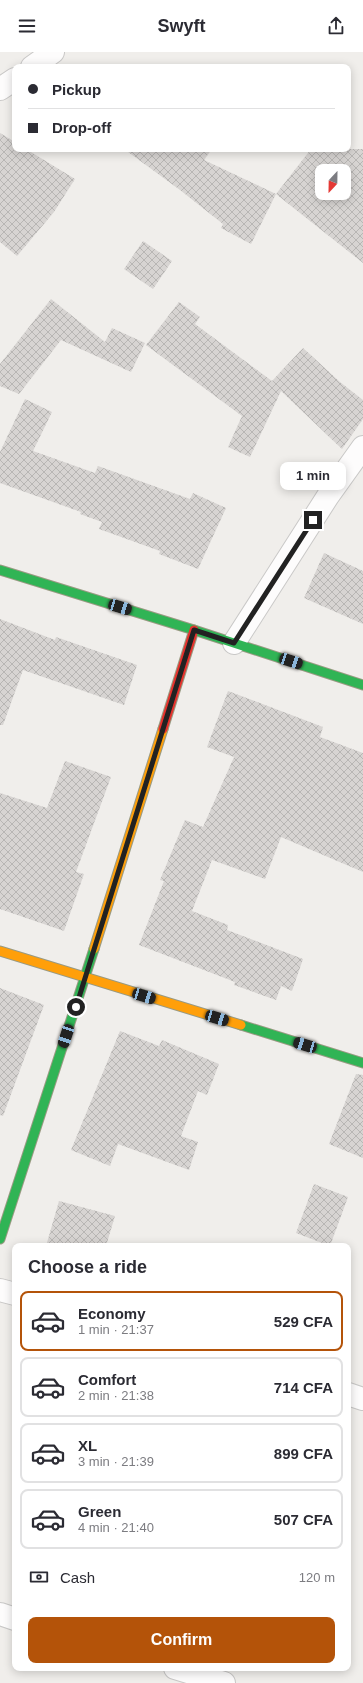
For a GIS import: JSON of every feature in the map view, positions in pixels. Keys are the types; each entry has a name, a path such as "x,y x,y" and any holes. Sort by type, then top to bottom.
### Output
{"street":[{"path":"36,64 53,52"},
{"path":"0,89 12,81"},
{"path":"234,643 328,496 363,447"},
{"path":"0,570 194,630 363,685"},
{"path":"0,1240 86,978 194,630"},
{"path":"0,952 363,1063"},
{"path":"0,1290 12,1293"},
{"path":"351,1395 363,1399"},
{"path":"0,1614 12,1618"},
{"path":"185,1671 224,1683"}],"building":[{"path":"0,133 12,140 12,152 31,152 75,179 54,212 17,256 0,242"},
{"path":"351,149 363,149 363,263 276,194 309,152 351,152"},
{"path":"128,152 210,152 204,160 276,194 251,244 221,228 223,224"},
{"path":"143,241 172,261 153,289 124,269"},
{"path":"51,299 105,342 112,328 145,343 131,372 61,340 19,394 0,386 0,364"},
{"path":"179,302 200,317 195,324 272,381 303,348 340,382 363,400 363,419 342,449 281,391 250,457 228,447 242,416 146,345"},
{"path":"25,399 52,412 33,451 95,473 98,466 190,499 193,493 226,508 198,569 159,554 160,551 99,529 102,522 80,514 81,512 0,483 0,452"},
{"path":"324,553 363,571 363,624 304,598"},
{"path":"0,619 55,640 56,637 137,665 124,705 23,670 3,725 0,725"},
{"path":"228,691 323,727 320,737 363,753 363,872 281,837 265,879 212,860 192,911 228,925 227,930 303,959 292,991 281,986 276,1000 234,985 235,982 139,945 164,881 160,880 185,820 203,827 234,757 207,747"},
{"path":"65,761 111,777 76,872 84,874 64,931 0,909 0,793 47,808"},
{"path":"0,988 44,1005 3,1116 0,1115"},
{"path":"120,1031 159,1046 162,1040 219,1064 207,1095 198,1091 181,1136 198,1142 189,1170 118,1144 110,1166 71,1150"},
{"path":"356,1074 363,1075 363,1158 329,1144"},
{"path":"314,1184 348,1197 331,1243 322,1243 296,1233"},
{"path":"59,1201 115,1216 107,1243 47,1243"}],"traffic: fast":[{"path":"0,570 194,630 363,685"},
{"path":"0,1239 94,949"},
{"path":"241,1025 363,1063"}],"traffic: slow":[{"path":"94,949 163,729"},
{"path":"0,951 241,1025"}],"traffic: jam":[{"path":"163,729 194,630"}],"route":[{"path":"76,1007 194,630 234,643 274,578 313,520"}]}
